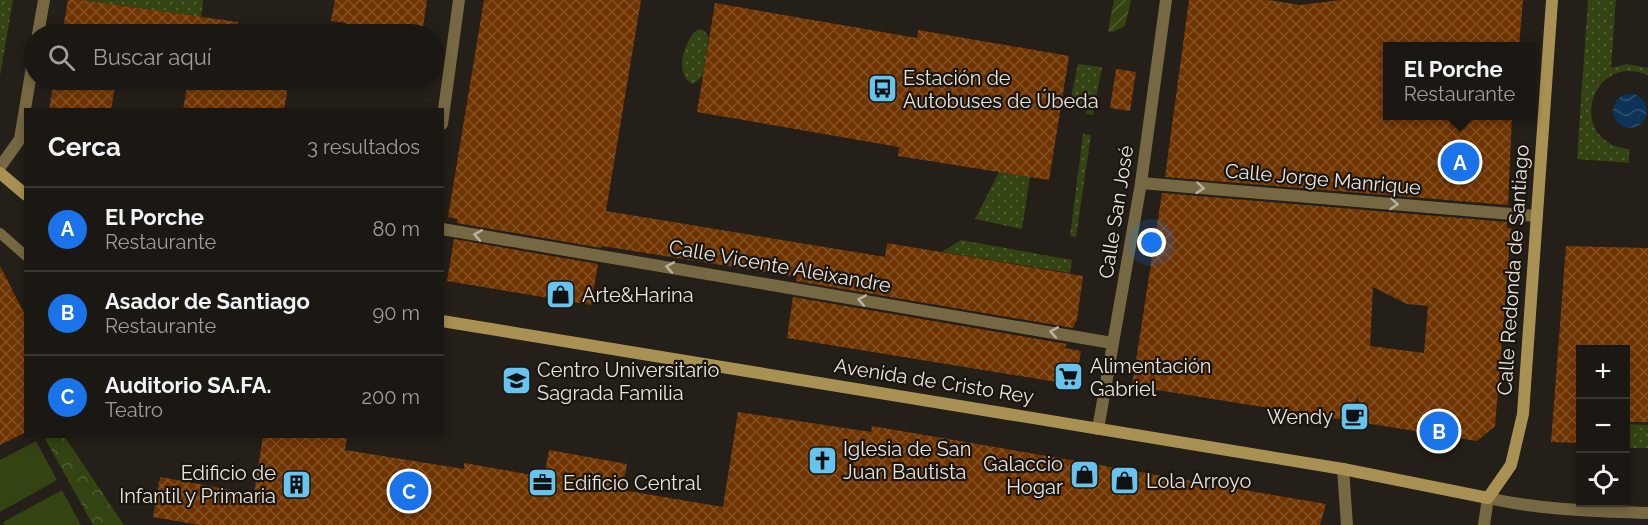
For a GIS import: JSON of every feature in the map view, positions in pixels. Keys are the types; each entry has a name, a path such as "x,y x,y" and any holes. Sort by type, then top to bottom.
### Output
{"street":[{"path":"40,24 44,0"},
{"path":"444,109 459,0"},
{"name":"Calle San José","path":"1098,429 1142,183 1166,0"},
{"name":"Calle Redonda de Santiago","path":"1488,498 1511,465 1521,427 1552,0"},
{"path":"25,108 28,90"},
{"path":"0,166 20,138 24,114"},
{"path":"0,172 24,193"},
{"name":"Calle Jorge Manrique","path":"1142,183 1536,216"},
{"name":"Calle Vicente Aleixandre","path":"444,229 1112,343"},
{"name":"Avenida de Cristo Rey","path":"444,321 1343,469 1488,498"},
{"path":"1343,469 1347,525"},
{"path":"1484,525 1488,498 1561,510 1648,513"}],"lane":[{"path":"0,233 24,254"}],"green space":[{"path":"0,0 13,0 0,76"},
{"path":"81,0 203,0 201,17"},
{"path":"1114,0 1131,0 1125,26 1113,32 1108,31"},
{"path":"1588,0 1616,0 1611,68 1627,64 1648,68 1648,75 1628,71 1612,75 1600,86 1593,100 1592,116 1597,131 1609,143 1629,149 1629,163 1577,159"},
{"path":"698,29 703,30 709,37 703,76 693,84 687,80 682,66 688,41"},
{"path":"1078,64 1102,67 1093,115 1086,114 1087,105 1070,102"},
{"path":"1083,134 1091,135 1076,237 1070,236"},
{"path":"999,172 1030,177 1022,229 975,219"},
{"path":"961,240 1072,260 1070,273 942,252"},
{"path":"1630,424 1648,425 1648,448 1630,448"},
{"path":"45,438 66,438 124,525 93,525"},
{"path":"36,441 57,480 0,512 0,460"},
{"path":"62,490 81,525 5,525 3,522"}],"water":[{"path":"1630,94 1642,99 1647,111 1642,123 1630,128 1618,123 1613,111 1618,99"}],"building":[{"path":"68,0 238,22 238,24 64,24"},
{"path":"335,0 427,0 423,24 347,24 331,21"},
{"path":"484,0 641,0 606,211 885,257 887,243 1083,276 1077,319 1073,328 796,281 797,277 602,246 601,248 457,223 457,219 448,217"},
{"path":"1189,0 1268,0 1300,5 1341,0 1523,0 1519,42 1383,42 1383,120 1512,120 1508,205 1165,177"},
{"name":"Estación de Autobuses de Úbeda","path":"715,3 917,38 918,30 1069,56 1049,180 898,156 899,147 697,112"},
{"path":"1116,69 1136,72 1130,111 1110,108"},
{"path":"52,90 114,90 111,108 49,108"},
{"path":"186,90 287,90 284,108 183,108"},
{"path":"1162,193 1507,222 1507,228 1511,228 1495,426 1477,441 1359,422 1358,395 1350,421 1132,386","holes":["1373,287 1407,304 1428,306 1424,353 1370,346"]},
{"path":"454,239 598,264 591,305 447,281"},
{"path":"1566,246 1648,248 1648,422 1630,422 1630,345 1576,345 1576,443 1551,442"},
{"path":"0,266 24,313 24,433 0,445"},
{"path":"793,297 1067,344 1065,348 1081,351 1075,385 787,338"},
{"path":"738,412 871,432 872,426 1326,504 1320,525 200,525 153,517 160,477 254,494 263,438 347,438 345,450 464,469 464,463 544,477 549,450 627,464 622,490 723,507"}],"place":[{"name":"Estación de Autobuses de Úbeda","path":"882,89"},
{"name":"El Porche","path":"1460,162"},
{"name":"Arte&Harina","path":"561,295"},
{"name":"Alimentación Gabriel","path":"1069,377"},
{"name":"Centro Universitario Sagrada Familia","path":"516,381"},
{"name":"Wendy","path":"1354,417"},
{"name":"Asador de Santiago","path":"1439,431"},
{"name":"Iglesia de San Juan Bautista","path":"822,461"},
{"name":"Galaccio Hogar","path":"1084,475"},
{"name":"Lola Arroyo","path":"1125,481"},
{"name":"Edificio Central","path":"542,483"},
{"name":"Edificio de Infantil y Primaria","path":"297,485"},
{"name":"Auditorio SA.FA.","path":"409,491"}]}
